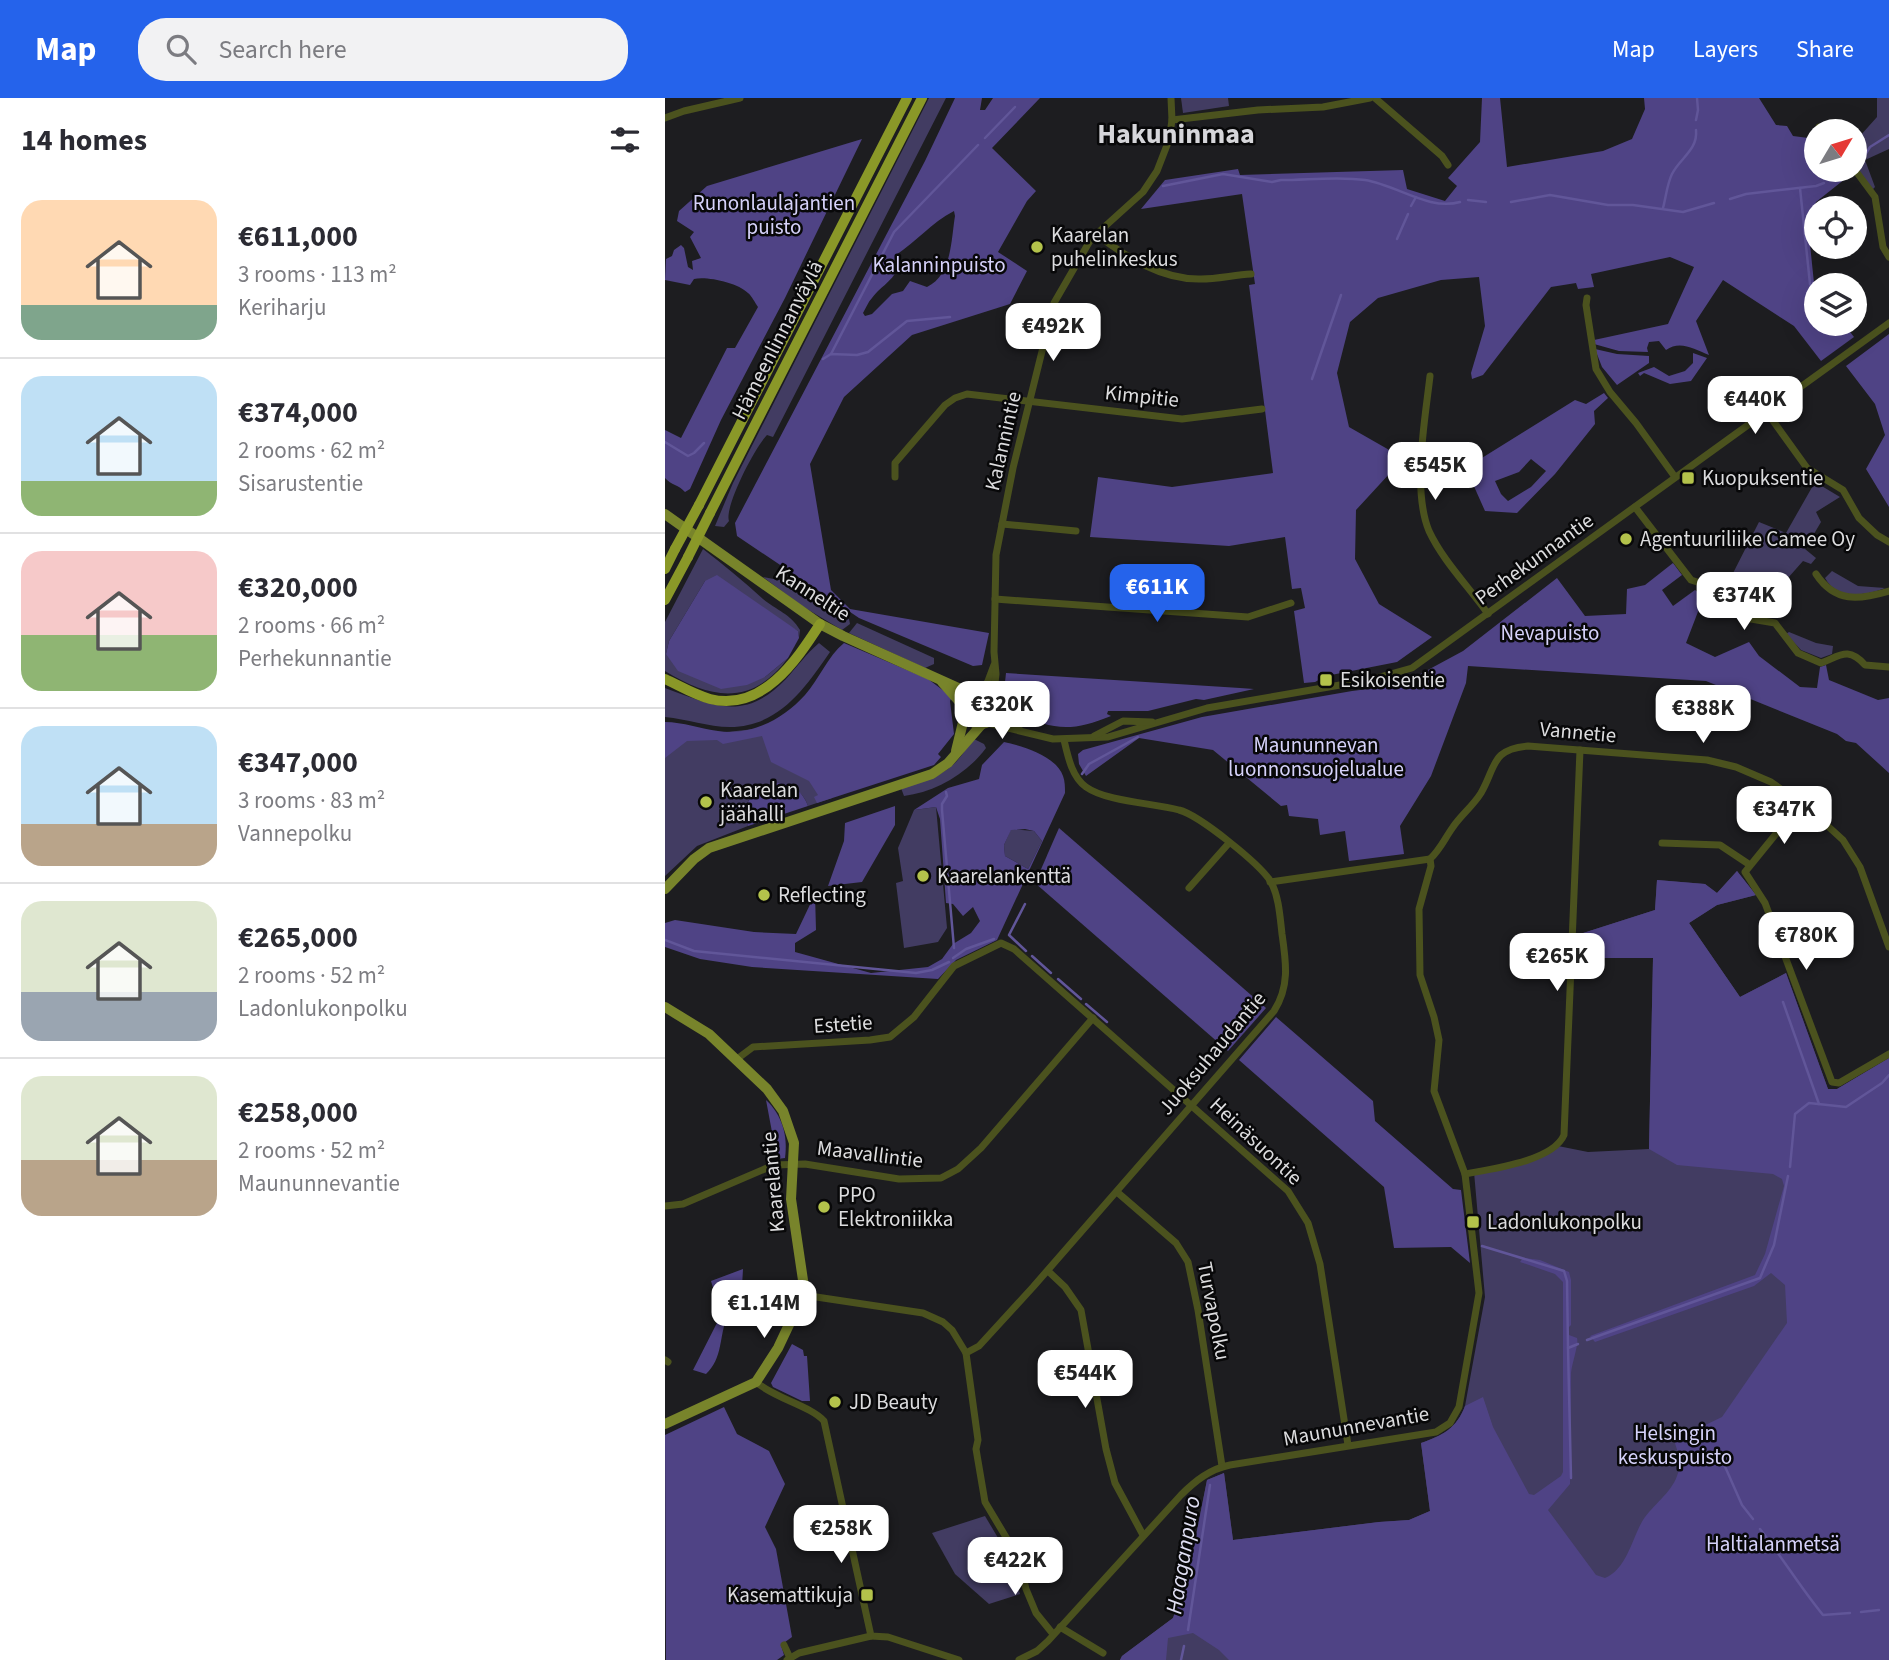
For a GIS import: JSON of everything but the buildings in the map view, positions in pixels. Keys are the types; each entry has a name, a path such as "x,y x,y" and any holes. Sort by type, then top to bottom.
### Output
{"highway":[{"name":"Hämeenlinnanväylä","path":"665,569 907,98"},
{"name":"Hämeenlinnanväylä","path":"665,600 922,98"},
{"path":"665,679 712,699 731,700 755,694 772,684 785,671 820,624"}],"main road":[{"name":"Kanneltie","path":"668,517 820,624 942,682 977,694"},
{"name":"Kanneltie","path":"942,682 965,711"},
{"path":"665,889 694,859 709,848 932,774 948,763 984,723 993,717 994,706 987,695 977,694 968,699 956,752"},
{"path":"965,711 972,722 984,723"},
{"name":"Kaarelantie","path":"665,1007 709,1034 737,1059 774,1097 783,1111 792,1136 791,1199 803,1275 803,1295 778,1348 756,1382"},
{"path":"665,1424 756,1382"}],"street":[{"path":"665,118 740,98"},
{"name":"Kalannintie","path":"994,706 996,555 1054,303 1096,234 1148,185 1162,162 1172,120 1171,98"},
{"path":"1172,120 1258,110 1323,107 1372,98 1442,156 1448,165"},
{"path":"1864,182 1875,197 1883,247 1889,257"},
{"path":"1096,234 1148,267 1167,274 1202,279 1251,274"},
{"path":"1587,298 1586,311 1596,369 1610,393 1636,423 1675,477"},
{"name":"Perhekunnantie","path":"984,723 1021,730 1042,738 1064,740 1108,737 1207,708 1397,674 1427,659 1889,323"},
{"path":"1430,376 1421,479 1422,507 1429,531 1438,546 1488,614"},
{"name":"Kimpitie","path":"895,477 895,463 946,405 955,398 971,393 1182,419 1262,409"},
{"path":"1766,411 1807,468 1843,490 1859,518 1889,542"},
{"path":"1636,507 1691,580 1728,593 1751,619 1775,623 1798,653 1821,663 1842,653 1856,655 1865,665 1889,667"},
{"path":"1002,524 1076,531"},
{"path":"1816,574 1821,583 1841,596 1865,598 1889,591"},
{"path":"995,599 1248,617 1291,603"},
{"name":"Kalannintie","path":"977,694 994,665"},
{"name":"Perhekunnantie","path":"994,706 1021,730"},
{"path":"1064,740 1075,774 1081,783 1091,790 1101,795 1181,810 1203,821 1271,881 1430,859"},
{"name":"Vannetie","path":"1430,859 1481,792 1490,768 1500,755 1511,748 1528,746 1721,762 1771,782 1837,831 1860,867 1889,947"},
{"path":"1465,1174 1537,1157 1558,1146 1564,1135 1580,750"},
{"path":"1801,803 1745,872 1766,903 1834,1083 1839,1083 1889,1054"},
{"path":"1189,888 1229,843"},
{"path":"1662,843 1720,845 1750,865"},
{"name":"Maununnevantie","path":"1019,1660 1037,1651 1197,1479 1222,1466 1436,1432 1450,1423 1459,1407 1479,1293 1465,1174 1434,1091 1439,1040 1420,975 1417,931 1419,909 1431,866 1430,859"},
{"name":"Juoksuhaudantie","path":"966,1353 979,1346 1048,1271 1274,1011 1284,992 1287,974 1277,898 1271,881"},
{"name":"Heinäsuontie","path":"1001,943 1014,949 1288,1191 1308,1223 1320,1264 1348,1446"},
{"name":"Estetie","path":"737,1059 753,1047 870,1041 890,1037 914,1017 954,966 1001,943"},
{"name":"Maavallintie","path":"665,1206 683,1204 770,1166 793,1163 899,1180 941,1178 958,1168 981,1148 1093,1018"},
{"name":"Turvapolku","path":"1117,1192 1176,1243 1188,1262 1197,1299 1222,1466"},
{"path":"1048,1271 1065,1287 1080,1310 1112,1475 1120,1496 1143,1535"},
{"path":"803,1295 923,1314 943,1322 952,1330 966,1353 978,1440 976,1449 985,1502 1019,1559 1026,1589 1036,1613 1053,1634"},
{"path":"756,1382 768,1392 824,1421 871,1636"},
{"path":"1060,1627 1103,1653"},
{"path":"784,1645 788,1659 799,1653 871,1636 888,1637 959,1660"}],"green space":[{"path":"929,98 946,98 773,437 767,435 748,464 731,503 729,521 724,527 715,526 733,483"},
{"name":"Kalanninpuisto","path":"955,98 982,98 980,110 985,110 993,98 1040,98 992,148 1036,191 1027,201 998,252 1027,271 1010,304 912,335 844,397 810,464 831,590 850,609 989,633 982,665 973,666 859,618 737,536 735,523 925,161","holes":["954,211 946,266 935,281 927,287 910,281 903,291 892,294 872,314 865,316 863,313 869,301 895,274 898,262 896,255"]},
{"path":"1181,98 1228,98 1229,106 1183,113"},
{"path":"1482,98 1500,98 1507,167 1603,151 1632,139 1645,109 1644,98 1759,98 1776,125 1787,126 1793,136 1804,137 1804,182 1841,182 1824,196 1804,196 1804,259 1812,259 1813,273 1804,273 1804,336 1854,337 1821,361 1794,326 1723,280 1696,321 1709,355 1682,346 1666,350 1659,341 1649,342 1648,352 1619,351 1594,344 1594,340 1668,324 1694,267 1670,257 1591,274 1594,287 1578,289 1576,283 1551,287 1483,375 1472,379 1471,373 1485,326 1479,277 1441,280 1378,298 1350,322 1337,373 1349,427 1398,455 1419,458 1417,471 1391,472 1356,510 1355,559 1379,604 1432,637 1397,662 1304,683 1294,611 1305,608 1301,588 1292,589 1285,537 1229,546 1090,537 1098,477 1172,487 1273,473 1249,285 1255,284 1242,194 1141,209 1165,180 1238,169 1240,175 1403,170 1407,189 1445,201 1457,186 1448,178 1480,142"},
{"path":"1877,98 1889,98 1889,149 1867,159 1867,128 1877,117"},
{"name":"Runonlaulajantien puisto","path":"862,139 785,298 721,420 690,489 685,492 665,478 665,430 681,438 727,348 735,348 758,307 748,293 730,283 700,278 694,279 690,285 665,280 666,259 681,245 688,267 693,270 692,261 701,258 690,237 694,232 677,221 679,211 707,186"},
{"path":"1867,165 1875,187 1872,190 1866,182"},
{"path":"1889,334 1889,507 1866,469 1885,435 1875,404 1846,366"},
{"path":"1595,349 1617,354 1649,356 1649,363 1617,385 1602,367"},
{"path":"1693,353 1707,358 1691,381 1670,384 1644,373 1640,376 1638,373 1654,367 1669,376 1685,371 1693,363"},
{"path":"1604,393 1608,398 1594,411 1595,424 1555,474 1517,513 1485,511 1468,473 1427,472 1429,457 1477,461 1575,400 1586,404","holes":["1531,459 1546,471 1531,487 1508,501 1495,481 1519,472"]},
{"path":"1815,482 1840,497 1816,512 1821,522 1805,549 1816,558 1811,564 1803,561 1765,604 1750,613 1728,583 1759,522 1786,533"},
{"path":"703,549 763,599 788,616 800,630 799,638 798,631 705,581 669,641 666,654 765,677 788,658 774,674 746,691 715,692 682,681 665,671 665,622"},
{"path":"1673,563 1682,575 1662,590 1673,606 1695,590 1704,596 1686,643 1715,657 1749,642 1759,656 1800,687 1817,688 1820,667 1826,665 1829,680 1878,700 1889,698 1889,773 1856,743 1706,681 1468,666 1466,683 1431,776 1400,826 1404,854 1349,861 1345,831 1320,835 1318,819 1289,816 1287,805 1281,806 1213,750 1139,738 1086,776 1079,764 1078,754 1083,750 1202,717 1400,685 1463,651 1557,578 1585,616 1626,614 1627,589 1645,585"},
{"path":"1832,571 1858,586 1885,588 1861,594 1844,593 1830,585 1825,578"},
{"path":"717,575 798,631 799,638 788,658 765,677 747,685 721,689 678,671 666,654 669,641 705,581"},
{"path":"763,577 790,582 849,619 850,624 842,630 802,606"},
{"path":"857,623 934,658 934,664 925,668 849,633"},
{"path":"1789,632 1816,643 1833,646 1832,654 1821,658 1801,650 1786,634"},
{"path":"819,643 830,652 821,665 789,703 763,720 730,727 665,717 665,688 713,704 742,706 771,693"},
{"path":"844,643 928,679 952,697 950,701 954,734 938,754 941,757 934,765 817,803 814,797 818,795 809,781 771,762 762,736 723,744 717,740 687,741 665,758 665,722 731,732 766,724 805,695 833,654"},
{"path":"1006,673 1254,689 1148,711 1108,711 1107,714 1111,716 1097,721 1062,727 1027,718 1014,711 1014,705 1005,695"},
{"name":"Kaarelan jäähalli","path":"765,728 829,791 832,798 808,806 801,794 791,787 779,784 757,790 749,799 746,811 748,826 697,846 665,876 665,749 680,737"},
{"path":"972,738 986,748 970,766 939,786 904,796 901,788 943,772 958,759"},
{"path":"1004,742 1020,746 1038,753 1059,769 1065,782 1065,793 997,940 956,960 938,979 752,967 700,959 665,947 665,923 675,920 754,932 796,934 815,894 816,930 795,943 795,952 871,973 928,967 942,959 953,944 971,933 980,921 973,907 963,916 953,904 946,903 940,819 936,807 914,810 948,788 979,779 982,765","holes":["1011,830 1034,831 1042,841 1028,869 1005,856 1004,845"]},
{"path":"778,783 797,790 808,806 748,826 746,810 751,797 762,788"},
{"path":"895,806 895,825 862,882 828,886 844,841 845,823"},
{"name":"Kaarelankenttä","path":"936,807 947,928 938,942 904,948 896,883 903,881 898,848 914,810"},
{"path":"1059,828 1266,1008 1228,1051 1035,883"},
{"path":"1011,829 1034,831 1042,841 1028,869 1005,856 1004,845"},
{"name":"Haltialanmetsä","path":"1737,871 1756,895 1717,905 1689,923 1740,997 1786,973 1828,1089 1837,1089 1889,1058 1889,1660 1120,1660 1173,1618 1189,1571 1207,1480 1224,1473 1233,1540 1409,1520 1430,1511 1421,1443 1448,1430 1462,1414 1485,1297 1474,1172 1501,1167 1558,1146 1588,1152 1649,1149 1653,958 1577,958 1580,934 1655,910 1657,880 1705,884 1717,893"},
{"name":"Haltialanmetsä","path":"1737,871 1756,895 1717,905 1689,923 1740,997 1786,973 1828,1089 1837,1089 1889,1058 1889,1660 1229,1660 1193,1633 1168,1638 1166,1660 1120,1660 1173,1618 1189,1571 1207,1480 1224,1473 1233,1540 1409,1520 1430,1511 1421,1443 1448,1430 1458,1420 1465,1406 1483,1397 1493,1427 1529,1494 1534,1495 1561,1476 1563,1282 1555,1274 1520,1262 1523,1258 1540,1260 1569,1272 1571,1325 1567,1329 1569,1335 1577,1338 1571,1373 1570,1484 1548,1510 1596,1575 1605,1578 1619,1568 1643,1520 1671,1488 1677,1476 1680,1462 1674,1440 1722,1417 1787,1323 1785,1285 1771,1273 1754,1286 1595,1342 1590,1336 1755,1275 1765,1254 1784,1186 1782,1179 1773,1174 1677,1165 1649,1149 1653,958 1577,958 1580,934 1655,910 1657,880 1705,884 1717,893"},
{"path":"1276,1017 1373,1101 1375,1121 1453,1189 1461,1190 1470,1263 1451,1247 1394,1248 1384,1187 1239,1060"},
{"path":"766,1100 783,1126 785,1158 777,1159"},
{"path":"743,1269 742,1287 748,1313 736,1320 727,1317 718,1354 711,1368 706,1374 693,1370 721,1315 711,1281"},
{"path":"792,1344 803,1350 804,1356 807,1356 810,1401 802,1401 773,1387 771,1383"},
{"path":"724,1407 737,1434 769,1451 785,1484 765,1527 776,1549 792,1637 781,1645 784,1655 777,1660 666,1660 665,1435"},
{"path":"985,1516 1007,1553 1020,1594 989,1604 955,1574 932,1533"}],"waterway":[{"path":"1696,120 1697,98"},
{"path":"985,138 1015,107"},
{"path":"1663,208 1670,178 1694,143 1696,130"},
{"path":"1867,152 1889,135"},
{"path":"831,354 894,232 978,145"},
{"path":"1163,186 1223,174 1272,182 1355,179 1377,183 1437,203 1460,202"},
{"path":"1730,199 1746,194 1824,183"},
{"path":"1800,188 1809,273"},
{"path":"1511,202 1550,195 1608,205 1633,205 1683,212 1714,203"},
{"path":"1411,206 1416,197"},
{"path":"1468,200 1486,202"},
{"path":"1397,239 1408,214"},
{"path":"1312,379 1341,295"},
{"path":"823,359 831,354 857,355 868,352 907,321 950,317"},
{"path":"665,442 688,456 704,443"},
{"path":"1082,774 1089,764 1138,737"},
{"path":"946,792 942,810 954,948"},
{"path":"1025,904 1009,935 1026,951"},
{"path":"953,958 966,949 994,939"},
{"path":"665,940 694,951 916,973 932,970 949,962"},
{"path":"1032,956 1051,973"},
{"path":"1058,979 1081,999"},
{"path":"1783,1002 1819,1104"},
{"path":"1086,1004 1107,1022"},
{"path":"1790,1167 1795,1114 1809,1103 1846,1107 1882,1083 1889,1075"},
{"path":"1587,1340 1760,1278 1774,1245 1788,1176"},
{"path":"1482,1246 1564,1271 1567,1281 1568,1348"},
{"path":"1571,1478 1568,1348 1578,1344"},
{"path":"1719,1453 1742,1505 1753,1519"},
{"name":"Haaganpuro","path":"1188,1630 1210,1485"},
{"path":"1760,1529 1823,1615 1850,1613"},
{"path":"1861,1612 1879,1610"},
{"name":"Haaganpuro","path":"1181,1660 1184,1646"}],"place":[{"name":"Kaarelan puhelinkeskus","path":"1037,247"},
{"name":"Kuopuksentie","path":"1688,478"},
{"name":"Agentuuriliike Camee Oy","path":"1626,539"},
{"name":"Esikoisentie","path":"1326,680"},
{"name":"Kaarelan jäähalli","path":"706,802"},
{"name":"Kaarelankenttä","path":"923,876"},
{"name":"Reflecting","path":"764,895"},
{"name":"PPO Elektroniikka","path":"824,1207"},
{"name":"Ladonlukonpolku","path":"1473,1222"},
{"name":"JD Beauty","path":"835,1402"},
{"name":"Kasemattikuja","path":"867,1595"}],"district":[{"name":"Hakuninmaa","path":"1176,134"}],"park label":[{"name":"Nevapuisto","path":"1550,633"},
{"name":"Maununnevan luonnonsuojelualue","path":"1316,757"},
{"name":"Helsingin keskuspuisto","path":"1675,1445"}]}
